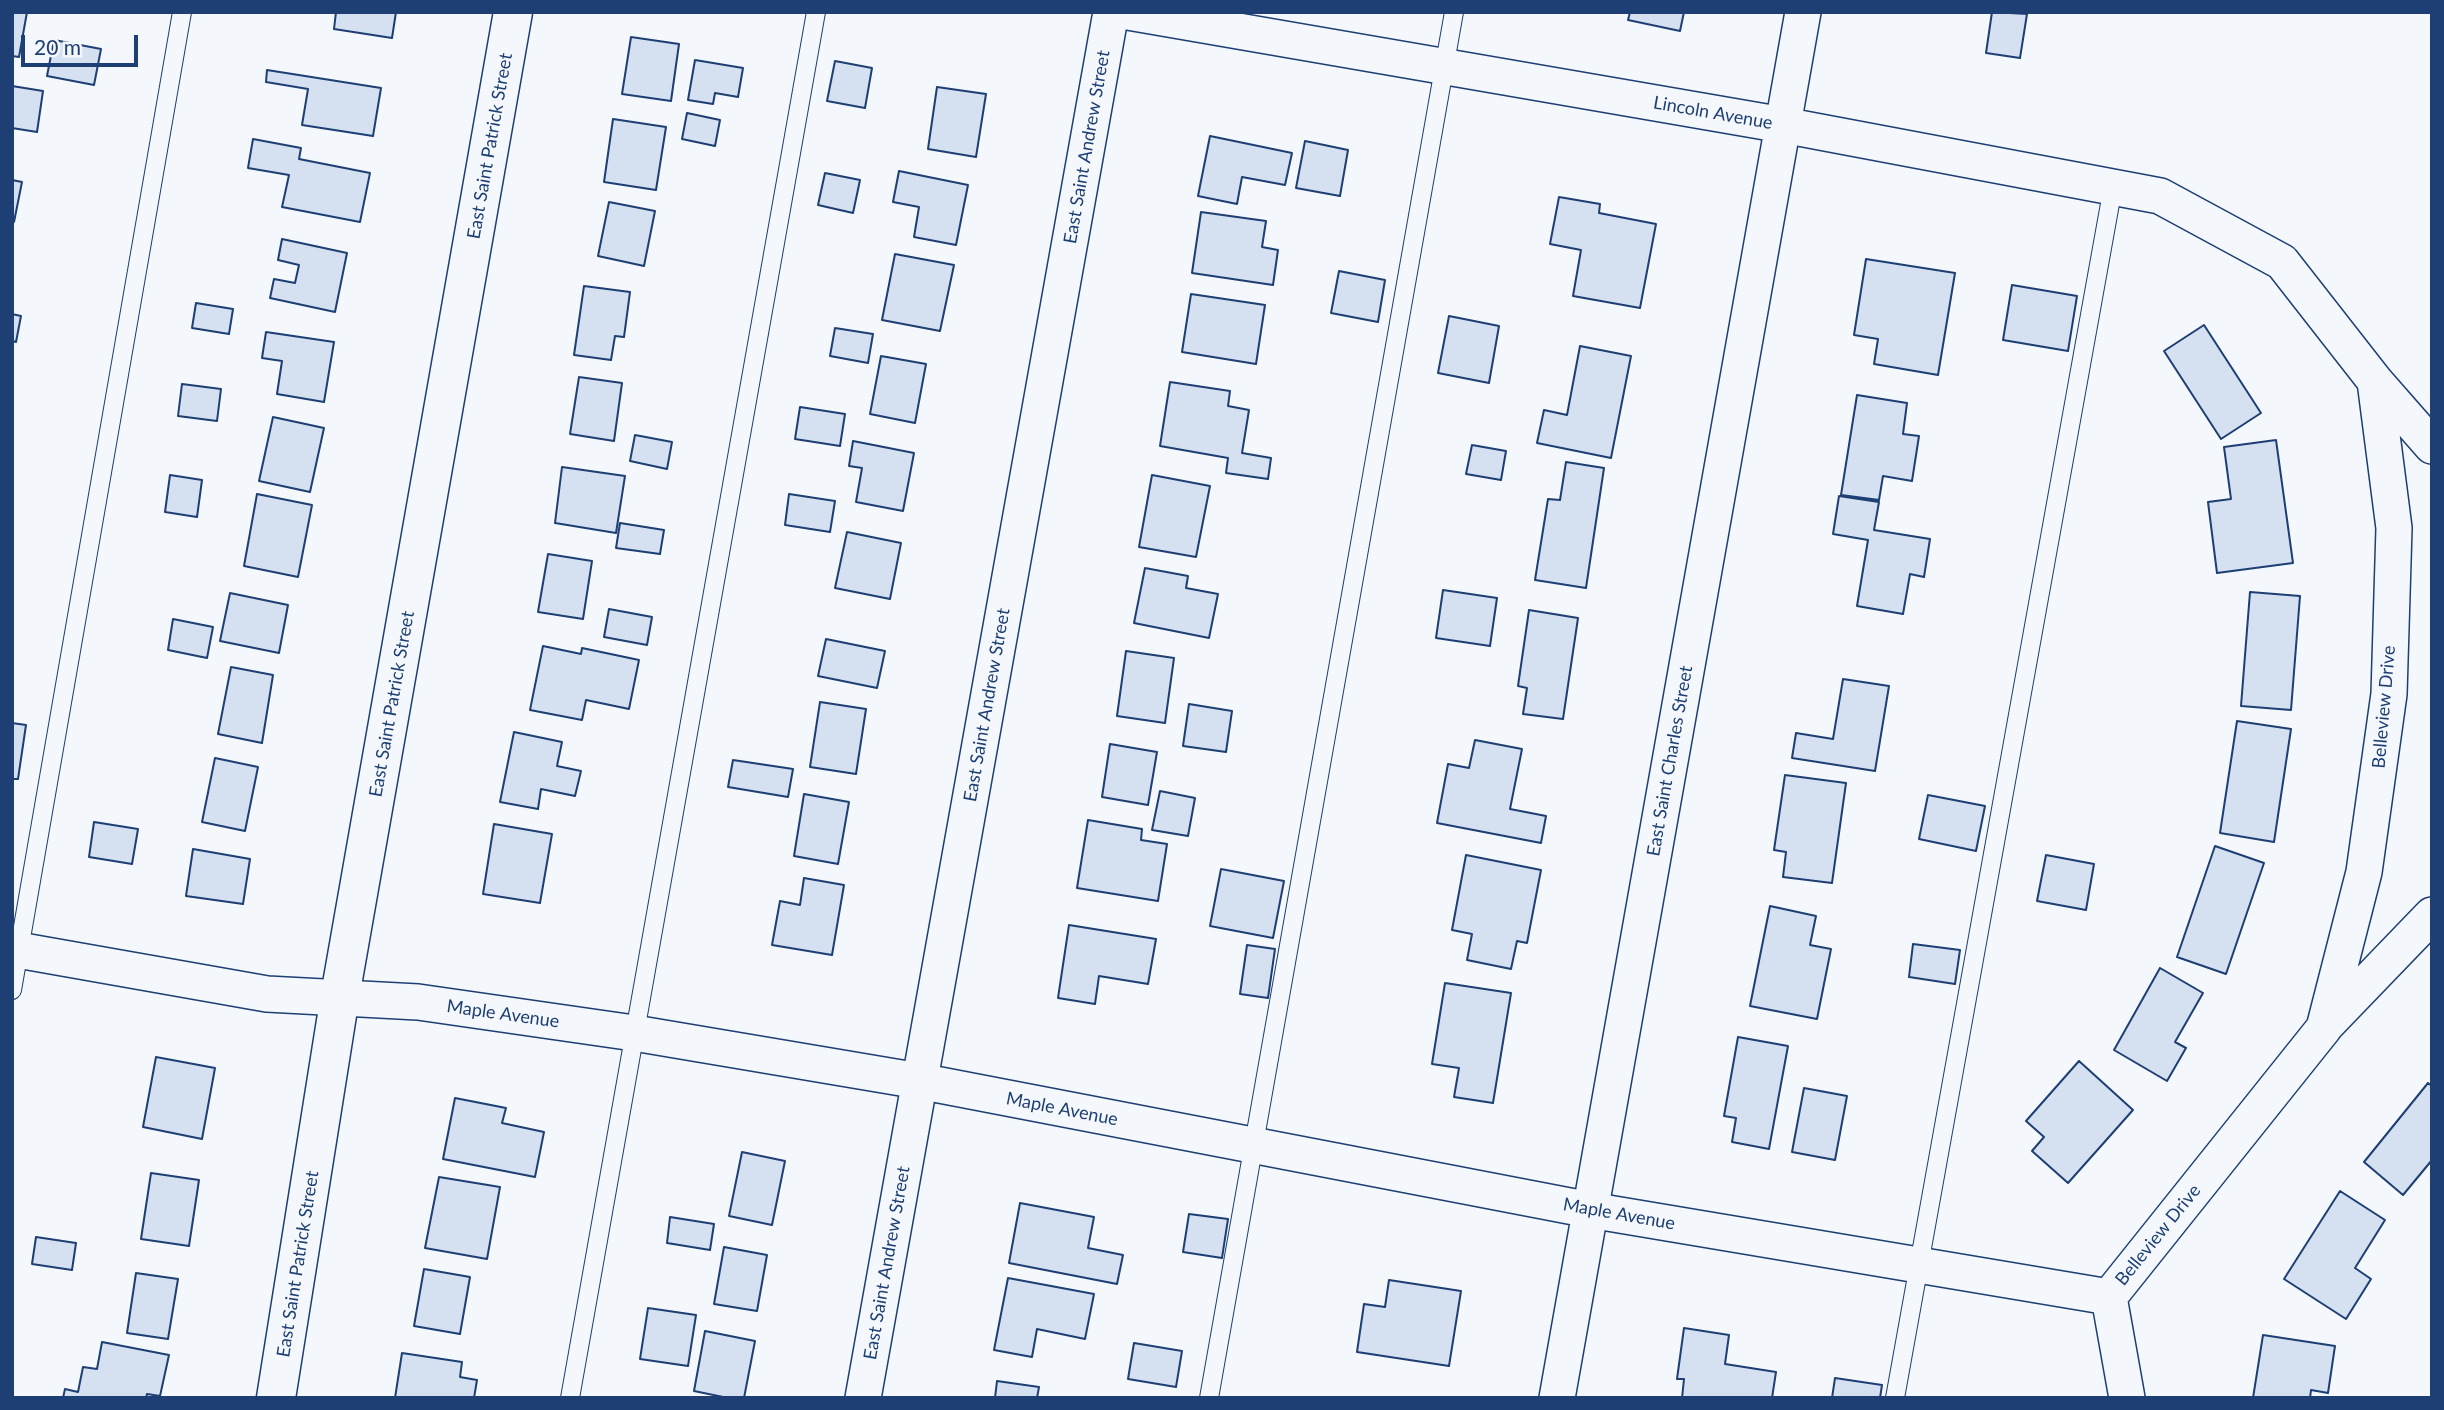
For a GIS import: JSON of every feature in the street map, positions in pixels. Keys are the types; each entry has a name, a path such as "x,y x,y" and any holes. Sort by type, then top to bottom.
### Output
{"main road":[{"name":"East Saint Patrick Street","path":"276,1398 340,996 513,12"}],"street":[{"name":"East Saint Andrew Street","path":"863,1398 1111,12"},
{"name":"Lincoln Avenue","path":"1128,12 1783,125 2160,196 2282,262 2375,381"},
{"name":"East Saint Charles Street","path":"1557,1398 1803,12"},
{"path":"2375,381 2432,446"},
{"name":"Belleview Drive","path":"2324,1028 2364,872 2389,694 2394,528 2375,381"},
{"name":"Belleview Drive","path":"2127,1398 2109,1297 2324,1028 2432,915"},
{"name":"Maple Avenue","path":"16,949 267,994 418,1002 634,1032 919,1081 1590,1210 2109,1297"}],"lane":[{"path":"12,990 16,949 182,12"},
{"path":"570,1398 816,12"},
{"path":"1209,1398 1454,12"},
{"path":"1895,1398 2113,187"}],"building":[{"path":"12,12 27,12 19,57 12,56"},
{"path":"336,12 396,12 392,38 334,29"},
{"path":"1630,12 1684,12 1680,31 1628,20"},
{"path":"1992,12 2027,14 2020,58 1986,53"},
{"path":"631,37 679,44 671,101 622,94"},
{"path":"54,40 101,49 94,85 47,76"},
{"path":"695,60 743,68 738,97 715,93 713,104 688,100"},
{"path":"835,61 872,68 865,108 827,101"},
{"path":"267,70 381,88 373,136 302,125 308,89 266,82"},
{"path":"12,86 43,91 37,132 12,128"},
{"path":"937,87 986,94 976,157 928,149"},
{"path":"687,113 720,120 715,146 682,139"},
{"path":"613,119 666,127 656,190 604,182"},
{"path":"1210,136 1292,153 1285,185 1242,177 1237,204 1198,196"},
{"path":"253,139 301,148 299,159 370,173 360,222 282,207 289,175 248,168"},
{"path":"1305,141 1348,150 1340,196 1296,188"},
{"path":"899,171 968,185 956,245 914,237 919,207 893,202"},
{"path":"825,173 860,180 853,213 818,205"},
{"path":"12,180 22,182 14,222 12,222"},
{"path":"1559,197 1600,204 1599,213 1656,224 1640,308 1573,296 1581,250 1550,244"},
{"path":"609,202 655,211 644,266 598,256"},
{"path":"1201,212 1266,221 1262,247 1278,250 1273,285 1192,273"},
{"path":"282,239 347,253 335,312 270,298 274,279 295,283 299,265 278,260"},
{"path":"895,254 954,265 940,331 882,320"},
{"path":"1866,259 1955,273 1938,375 1874,364 1878,339 1854,335"},
{"path":"1339,271 1385,280 1378,322 1331,313"},
{"path":"2012,285 2077,296 2068,351 2003,340"},
{"path":"584,286 630,292 624,337 615,336 611,360 574,355"},
{"path":"1191,294 1265,305 1256,364 1182,352"},
{"path":"196,303 233,309 229,334 192,328"},
{"path":"12,314 21,316 16,342 12,341"},
{"path":"1449,316 1499,326 1489,383 1438,373"},
{"path":"2204,325 2261,413 2221,439 2164,351"},
{"path":"835,328 873,334 868,363 830,356"},
{"path":"266,332 334,342 324,402 277,394 282,361 262,358"},
{"path":"1580,346 1631,356 1611,458 1537,443 1544,410 1567,415"},
{"path":"881,356 926,364 915,423 870,414"},
{"path":"579,377 622,383 614,441 570,434"},
{"path":"1170,382 1230,391 1228,406 1249,410 1242,453 1271,458 1268,479 1226,473 1228,458 1160,446"},
{"path":"182,384 221,389 217,421 178,416"},
{"path":"1857,395 1907,403 1903,434 1919,436 1912,481 1883,476 1879,500 1841,495"},
{"path":"800,407 845,414 840,446 795,439"},
{"path":"273,417 324,428 310,492 259,481"},
{"path":"635,435 672,442 667,469 630,461"},
{"path":"2276,440 2293,563 2217,573 2208,502 2231,499 2224,447"},
{"path":"853,441 914,453 903,511 856,502 862,468 849,466"},
{"path":"1472,445 1506,451 1501,480 1466,474"},
{"path":"1566,462 1604,468 1586,588 1535,580 1548,499 1560,500"},
{"path":"562,467 625,476 616,533 555,523"},
{"path":"170,475 202,480 197,517 165,512"},
{"path":"1152,475 1210,486 1196,557 1139,547"},
{"path":"257,494 312,505 298,577 244,566"},
{"path":"789,494 835,501 830,532 785,525"},
{"path":"1839,496 1879,502 1874,530 1930,539 1924,577 1910,574 1903,614 1857,606 1868,540 1833,534"},
{"path":"620,523 664,530 660,554 616,548"},
{"path":"847,532 901,543 890,599 835,588"},
{"path":"548,554 592,561 583,619 538,612"},
{"path":"1145,568 1188,576 1186,588 1218,594 1209,638 1134,623"},
{"path":"1443,590 1497,598 1490,646 1436,638"},
{"path":"2250,592 2300,596 2291,710 2241,706"},
{"path":"230,593 288,605 279,653 220,641"},
{"path":"609,609 652,617 647,645 604,637"},
{"path":"1529,610 1578,618 1563,719 1523,714 1527,688 1518,686"},
{"path":"173,619 213,627 207,658 168,650"},
{"path":"826,639 885,651 877,688 818,676"},
{"path":"543,646 581,654 582,648 639,660 629,709 586,700 582,720 530,710"},
{"path":"1126,651 1174,658 1165,723 1117,716"},
{"path":"231,667 273,675 262,743 218,734"},
{"path":"1843,679 1889,686 1875,771 1792,758 1796,733 1833,739"},
{"path":"820,702 866,709 856,774 810,767"},
{"path":"1189,704 1232,711 1226,752 1183,746"},
{"path":"2237,721 2291,729 2274,842 2220,833"},
{"path":"12,723 26,725 18,779 12,779"},
{"path":"514,732 562,742 557,766 581,771 575,796 541,789 538,809 500,802"},
{"path":"1475,740 1522,749 1510,809 1546,816 1541,843 1437,823 1448,764 1469,768"},
{"path":"1110,744 1157,752 1148,805 1102,797"},
{"path":"215,758 258,767 245,831 202,822"},
{"path":"733,760 793,769 788,797 728,787"},
{"path":"1785,775 1846,783 1832,883 1783,877 1786,852 1774,850"},
{"path":"1160,791 1195,798 1188,836 1152,830"},
{"path":"804,794 849,802 838,864 794,856"},
{"path":"1928,795 1985,806 1976,851 1919,839"},
{"path":"1088,820 1142,829 1141,840 1167,844 1158,901 1077,888"},
{"path":"94,822 138,829 132,864 89,857"},
{"path":"494,824 552,834 540,903 483,894"},
{"path":"2215,846 2264,863 2226,974 2177,957"},
{"path":"193,849 250,859 243,904 186,896"},
{"path":"1466,855 1541,870 1527,943 1517,941 1511,969 1467,960 1472,934 1452,930"},
{"path":"2046,855 2094,864 2086,910 2037,901"},
{"path":"1221,869 1284,881 1273,938 1210,926"},
{"path":"804,878 844,885 832,955 772,945 780,901 800,905"},
{"path":"1770,906 1816,916 1810,945 1831,949 1817,1019 1750,1006"},
{"path":"1069,925 1156,939 1148,984 1099,976 1095,1004 1058,998"},
{"path":"1913,944 1960,950 1955,984 1909,977"},
{"path":"1247,945 1275,949 1268,998 1240,994"},
{"path":"2160,968 2203,993 2175,1042 2186,1048 2167,1081 2114,1050"},
{"path":"1445,983 1511,993 1493,1103 1454,1097 1459,1068 1432,1064"},
{"path":"1738,1037 1788,1046 1769,1149 1732,1142 1736,1118 1724,1116"},
{"path":"156,1057 215,1068 202,1139 143,1127"},
{"path":"2079,1061 2133,1110 2068,1183 2032,1151 2044,1137 2026,1121"},
{"path":"2428,1083 2432,1086 2432,1160 2403,1195 2364,1162"},
{"path":"1804,1088 1847,1096 1835,1160 1792,1152"},
{"path":"455,1098 506,1108 502,1123 544,1132 535,1177 443,1159"},
{"path":"742,1152 785,1161 772,1225 729,1216"},
{"path":"151,1173 199,1180 189,1246 141,1239"},
{"path":"439,1177 500,1187 487,1259 425,1248"},
{"path":"2340,1191 2385,1220 2355,1268 2371,1279 2346,1319 2284,1279"},
{"path":"1020,1203 1094,1217 1088,1248 1123,1255 1117,1284 1009,1263"},
{"path":"1189,1214 1228,1219 1222,1258 1183,1252"},
{"path":"670,1217 714,1224 710,1250 667,1243"},
{"path":"36,1237 76,1243 72,1270 32,1264"},
{"path":"724,1247 767,1255 757,1311 714,1304"},
{"path":"424,1269 470,1277 460,1334 414,1326"},
{"path":"136,1273 178,1279 168,1339 127,1333"},
{"path":"1008,1278 1094,1294 1085,1339 1037,1329 1032,1357 994,1350"},
{"path":"1389,1280 1461,1291 1449,1366 1357,1352 1364,1304 1385,1307"},
{"path":"648,1308 696,1315 688,1366 640,1359"},
{"path":"1684,1328 1729,1335 1725,1364 1776,1372 1772,1398 1682,1398 1684,1379 1677,1379"},
{"path":"705,1331 755,1341 744,1398 728,1398 694,1391"},
{"path":"2263,1335 2335,1346 2328,1393 2311,1390 2310,1398 2253,1398"},
{"path":"102,1342 169,1355 160,1396 147,1394 146,1398 63,1398 65,1389 78,1392 83,1367 97,1369"},
{"path":"1134,1343 1182,1351 1176,1387 1128,1379"},
{"path":"402,1353 462,1362 460,1377 477,1380 474,1398 395,1398"},
{"path":"1835,1378 1882,1385 1880,1398 1832,1398"},
{"path":"997,1381 1039,1387 1037,1398 995,1398"}]}
